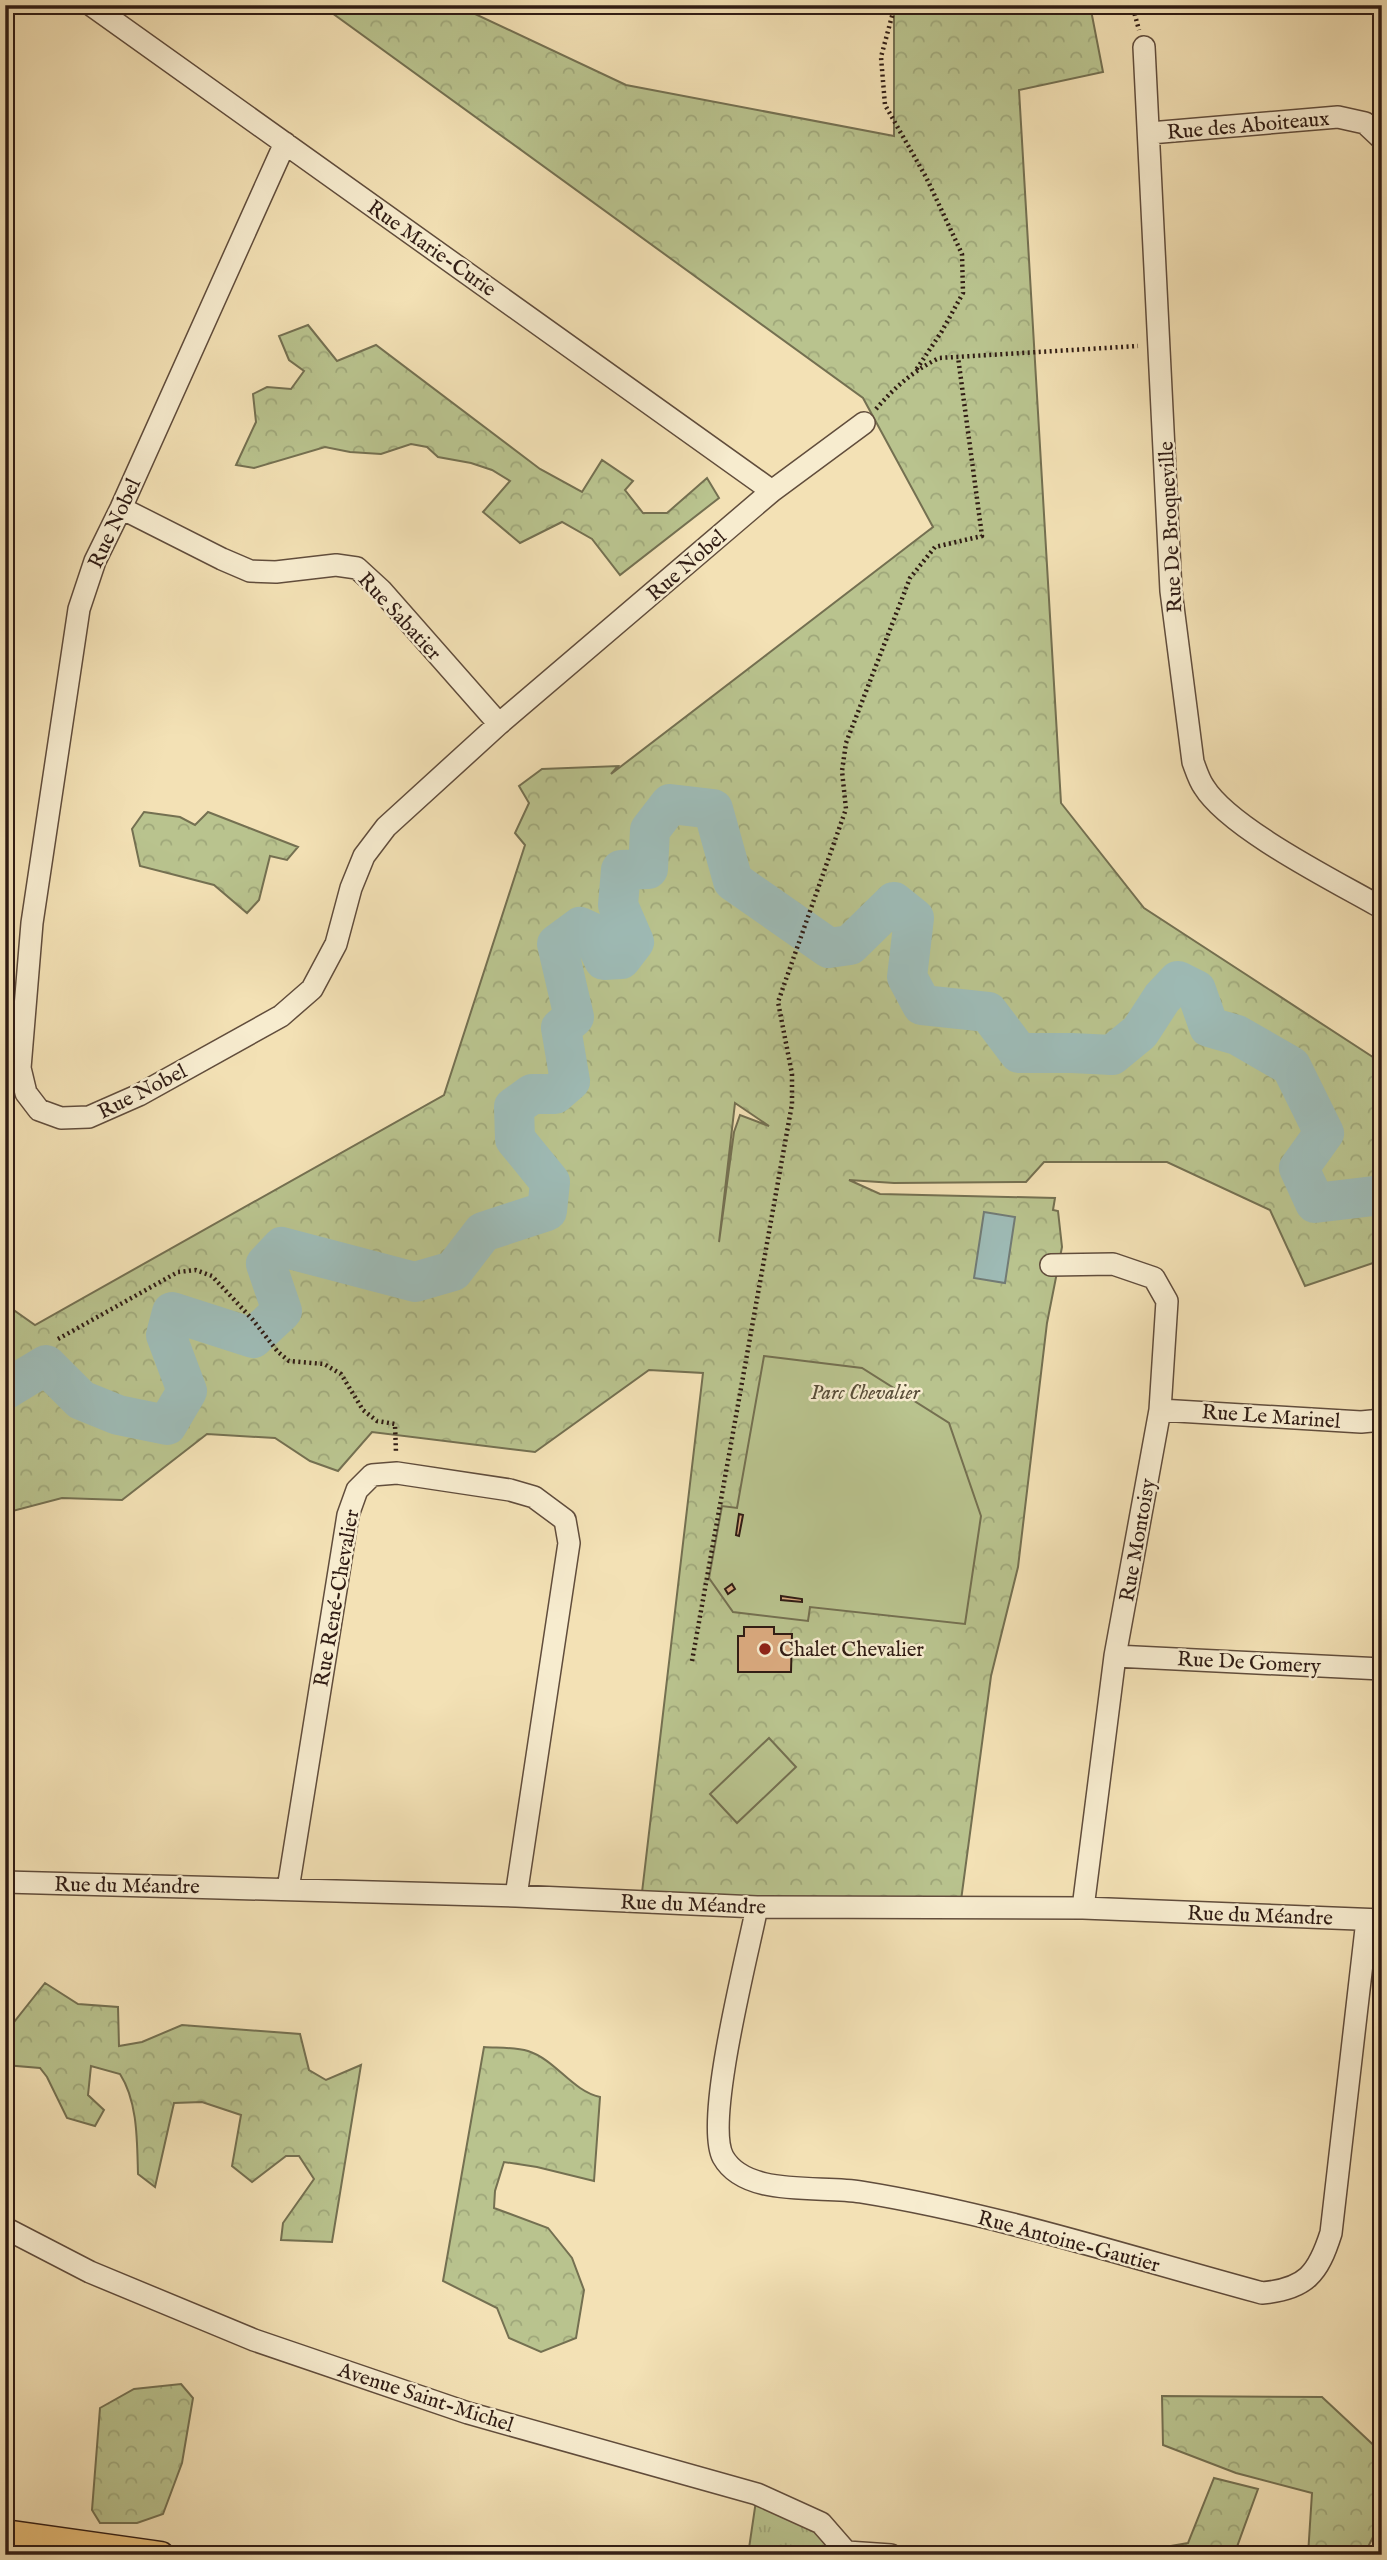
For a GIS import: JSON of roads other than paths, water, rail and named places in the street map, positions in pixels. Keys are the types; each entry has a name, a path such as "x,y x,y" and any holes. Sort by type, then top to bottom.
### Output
{"main road":[{"path":"5,2533 160,2555"}],"street":[{"name":"Rue Marie-Curie","path":"91,5 772,491"},
{"name":"Rue De Broqueville","path":"1144,47 1171,591 1193,762 1204,788 1228,813 1269,842 1382,908"},
{"name":"Rue des Aboiteaux","path":"1150,133 1338,117 1365,123 1382,139"},
{"name":"Rue Nobel","path":"285,144 121,508 94,561 79,609 32,923 20,1068 26,1093 39,1110 61,1118 89,1117 139,1095 281,1016 312,989 336,944 351,888 364,856 386,827 499,724 772,491 864,423"},
{"name":"Rue Sabatier","path":"121,508 250,571 276,572 336,565 357,568 381,590 499,724"},
{"name":"Rue Montoisy","path":"1051,1265 1112,1264 1154,1278 1167,1301 1160,1410 1115,1656 1083,1908"},
{"name":"Rue Le Marinel","path":"1160,1410 1361,1422 1382,1420"},
{"name":"Rue René-Chevalier","path":"288,1889 348,1515 357,1490 372,1475 397,1473 510,1490 534,1497 565,1520 569,1544 516,1896"},
{"name":"Rue De Gomery","path":"1115,1656 1382,1669"},
{"name":"Rue du Méandre","path":"5,1882 516,1896 757,1907 1083,1908 1374,1920"},
{"name":"Rue Antoine-Gautier","path":"757,1907 718,2097 718,2138 722,2155 734,2172 765,2184 853,2190 928,2203 1262,2293 1285,2291 1307,2278 1323,2259 1331,2233 1374,1920"},
{"name":"Avenue Saint-Michel","path":"5,2228 90,2272 254,2340 468,2413 757,2494 821,2523 848,2553 891,2555"}],"water":[{"path":"984,1212 1015,1217 1005,1283 974,1278"}],"waterway":[{"path":"5,1390 46,1365 81,1400 118,1415 167,1425 187,1391 166,1335 172,1312 253,1338 282,1311 266,1264 282,1247 415,1282 453,1271 483,1232 547,1211 550,1182 515,1139 514,1107 532,1094 555,1094 570,1081 561,1028 574,1017 557,944 580,927 591,932 604,960 621,959 634,942 618,905 621,870 648,869 650,830 670,804 713,809 733,881 829,948 850,945 894,902 914,918 907,977 922,1005 988,1012 1019,1053 1112,1055 1140,1032 1162,998 1178,981 1196,990 1209,1027 1237,1035 1291,1066 1324,1133 1299,1168 1315,1203 1382,1195"}],"place":[{"name":"Chalet Chevalier","path":"765,1649"}],"park label":[{"name":"Parc Chevalier","path":"865,1392"}]}
